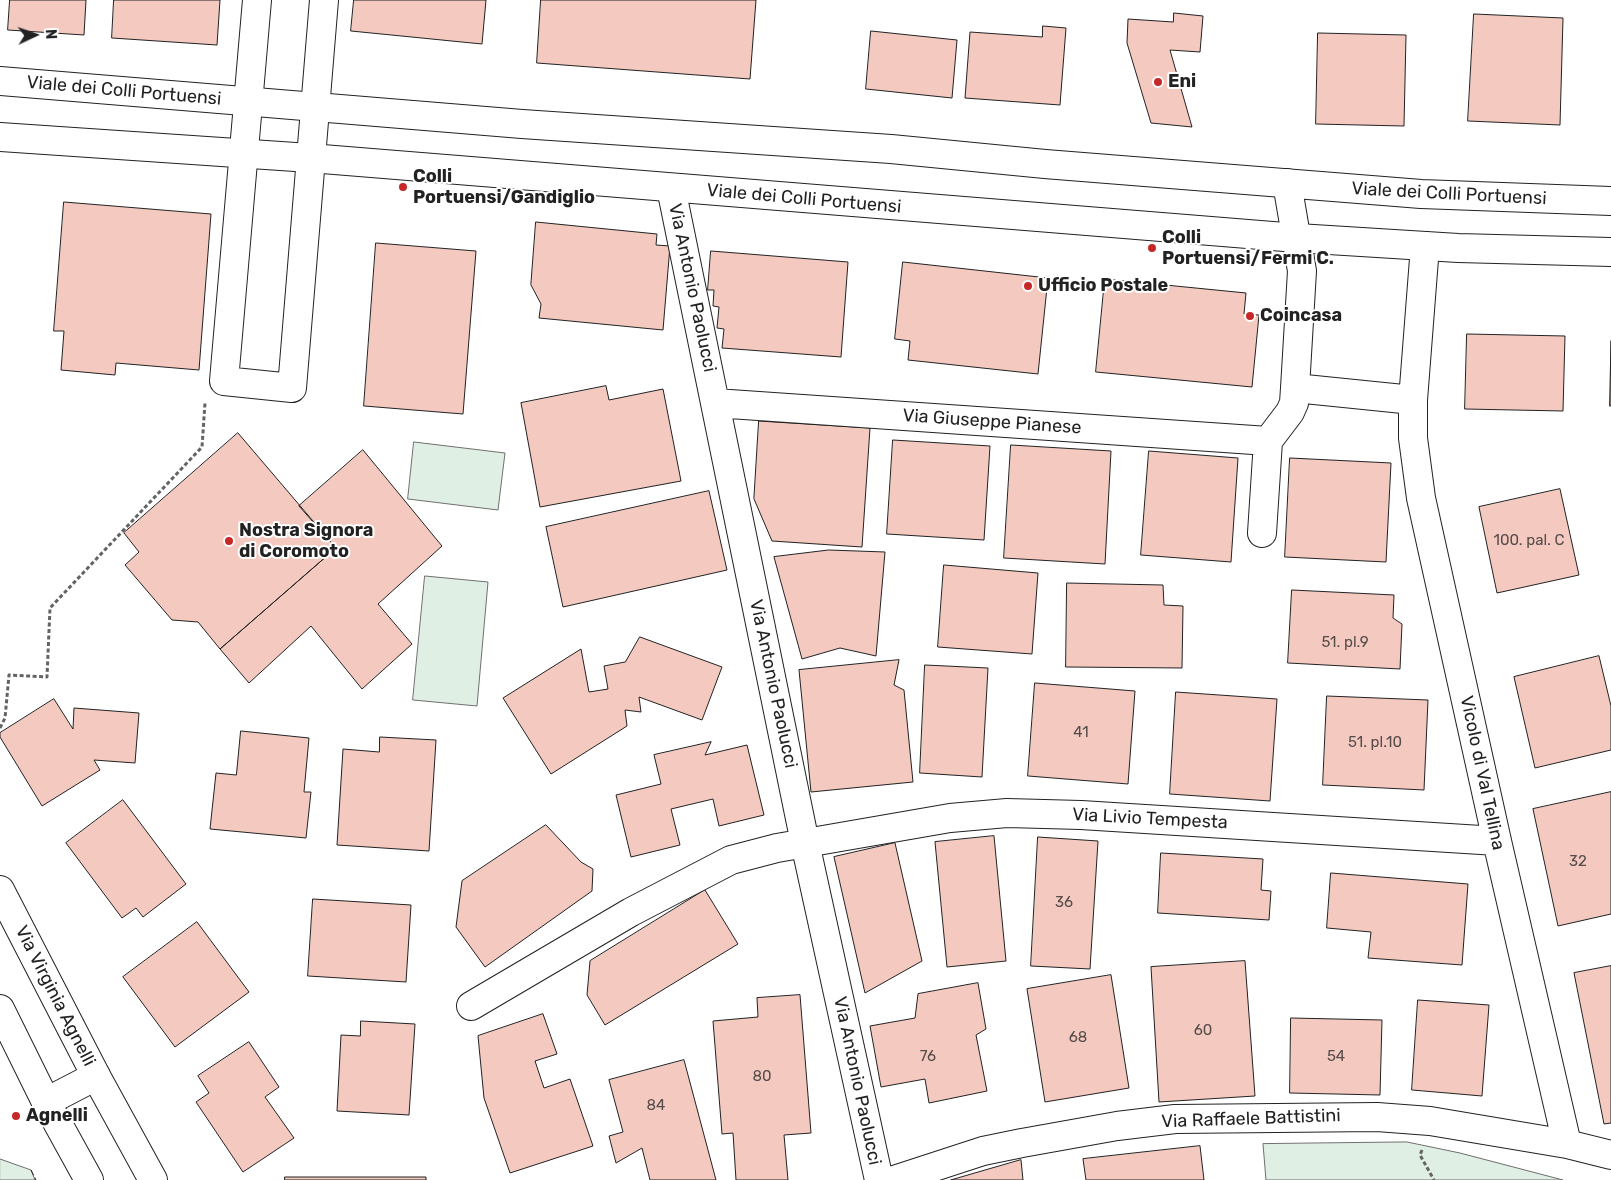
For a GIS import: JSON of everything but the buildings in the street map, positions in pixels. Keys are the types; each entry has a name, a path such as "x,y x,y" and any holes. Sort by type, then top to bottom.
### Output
{"street":[{"path":"257,0 224,381 292,388 324,0"},
{"name":"Viale dei Colli Portuensi","path":"0,81 522,124 891,149 1287,184 1462,196 1611,201"},
{"name":"Viale dei Colli Portuensi","path":"0,137 310,158 1297,238 1425,246 1611,252"},
{"path":"1262,533 1268,441 1290,412 1294,403 1302,271 1287,184"},
{"name":"Via Antonio Paolucci","path":"672,188 806,843 879,1180"},
{"name":"Vicolo di Val Tellina","path":"1425,246 1413,400 1413,438 1421,498 1496,841 1567,1144"},
{"path":"1295,388 1413,400"},
{"name":"Via Giuseppe Pianese","path":"715,403 1268,441"},
{"name":"Via Livio Tempesta","path":"471,1006 631,912 721,864 759,852 950,818 1007,813 1231,823 1496,841"},
{"name":"Via Virginia Agnelli","path":"0,890 96,1076 153,1180"},
{"path":"0,1008 46,1102 89,1180"},
{"name":"Via Virginia Agnelli","path":"46,1102 96,1076"},
{"name":"Via Raffaele Battistini","path":"894,1180 1002,1147 1117,1126 1175,1119 1377,1117 1430,1121 1567,1144 1611,1155"}],"path":[{"path":"0,728 5,718 10,676 47,676 50,608 202,447 206,398"}],"green space":[{"path":"414,442 505,453 498,510 408,499"},
{"path":"425,576 488,582 477,706 413,700"},
{"path":"1407,1142 1460,1153 1563,1180 1266,1180 1263,1144"},
{"path":"0,1159 31,1170 35,1180 0,1180"}],"fence":[{"path":"31,1170 36,1180"}],"place":[{"name":"Eni","path":"1158,82"},
{"name":"Colli Portuensi/Gandiglio","path":"403,187"},
{"name":"Colli Portuensi/Fermi C.","path":"1152,248"},
{"name":"Ufficio Postale","path":"1028,286"},
{"name":"Coincasa","path":"1250,316"},
{"name":"Nostra Signora di Coromoto","path":"229,541"},
{"name":"Agnelli","path":"16,1116"}]}
